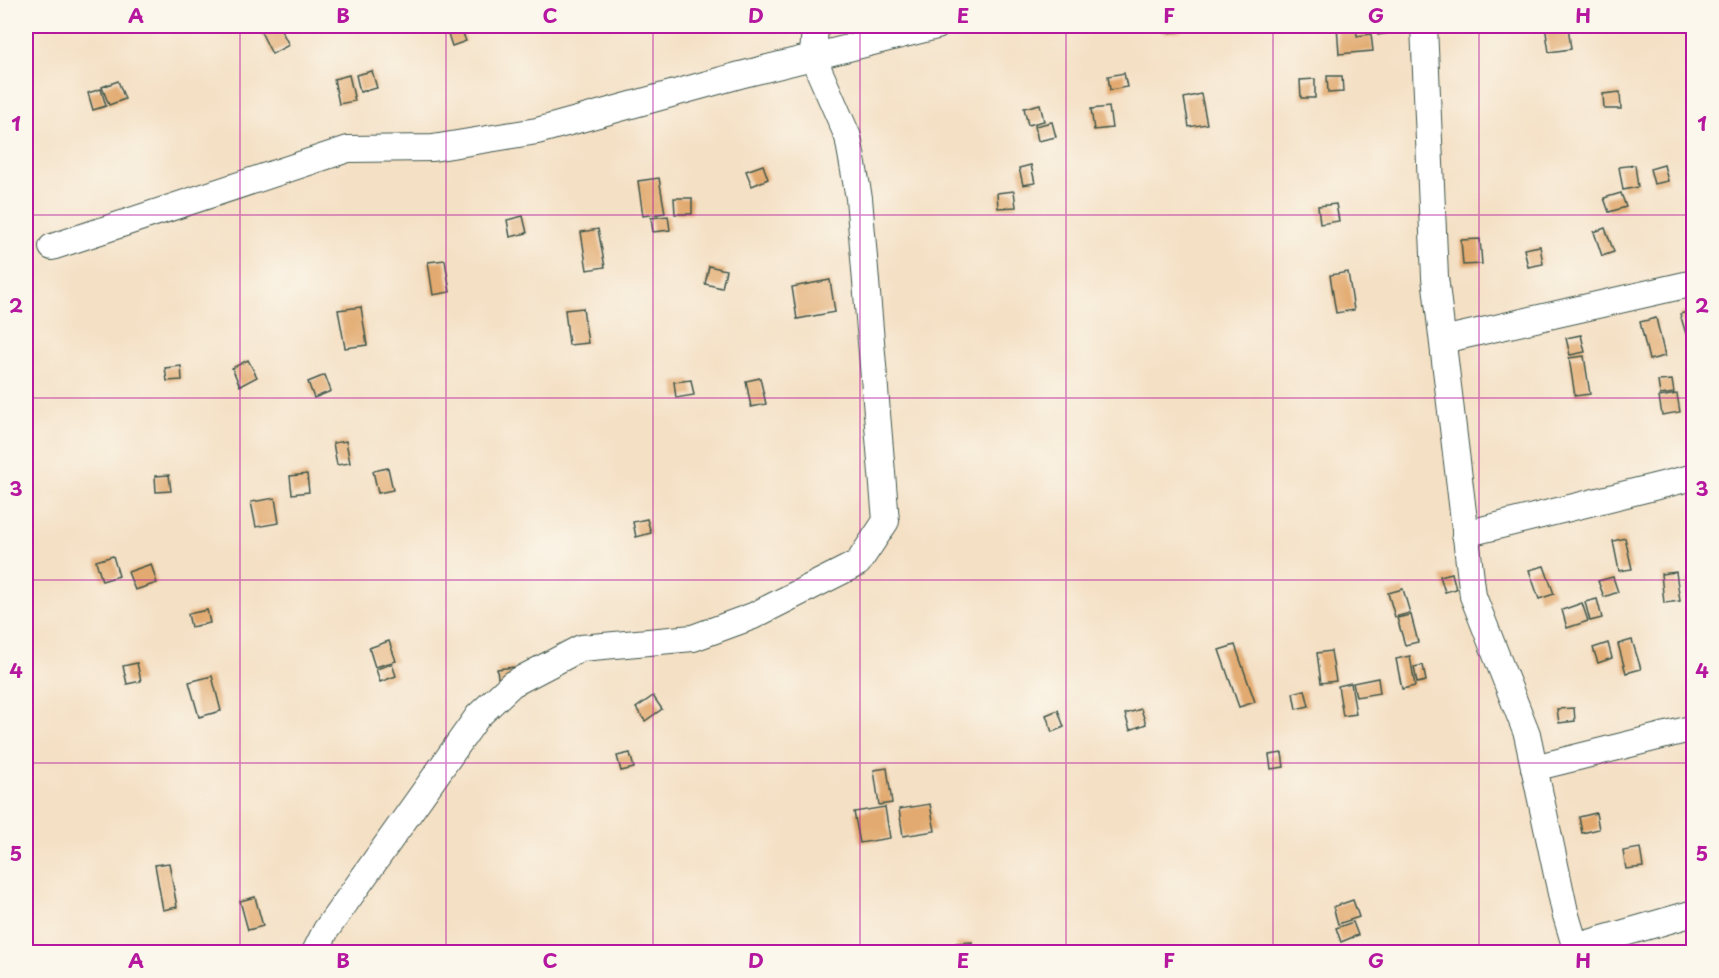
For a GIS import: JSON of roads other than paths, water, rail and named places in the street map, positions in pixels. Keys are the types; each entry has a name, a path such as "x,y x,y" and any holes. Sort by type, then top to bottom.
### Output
{"street":[{"path":"315,952 326,930 478,716 512,684 581,648 693,638 753,616 858,563 886,521 859,198 848,137 813,57 815,26"},
{"path":"52,247 348,149 433,148 537,130 937,26"},
{"path":"1424,26 1435,277 1473,596 1527,734 1564,912 1576,950 1694,913"},
{"path":"1443,340 1694,283"},
{"path":"1466,534 1694,477"},
{"path":"1534,768 1694,728"}]}
